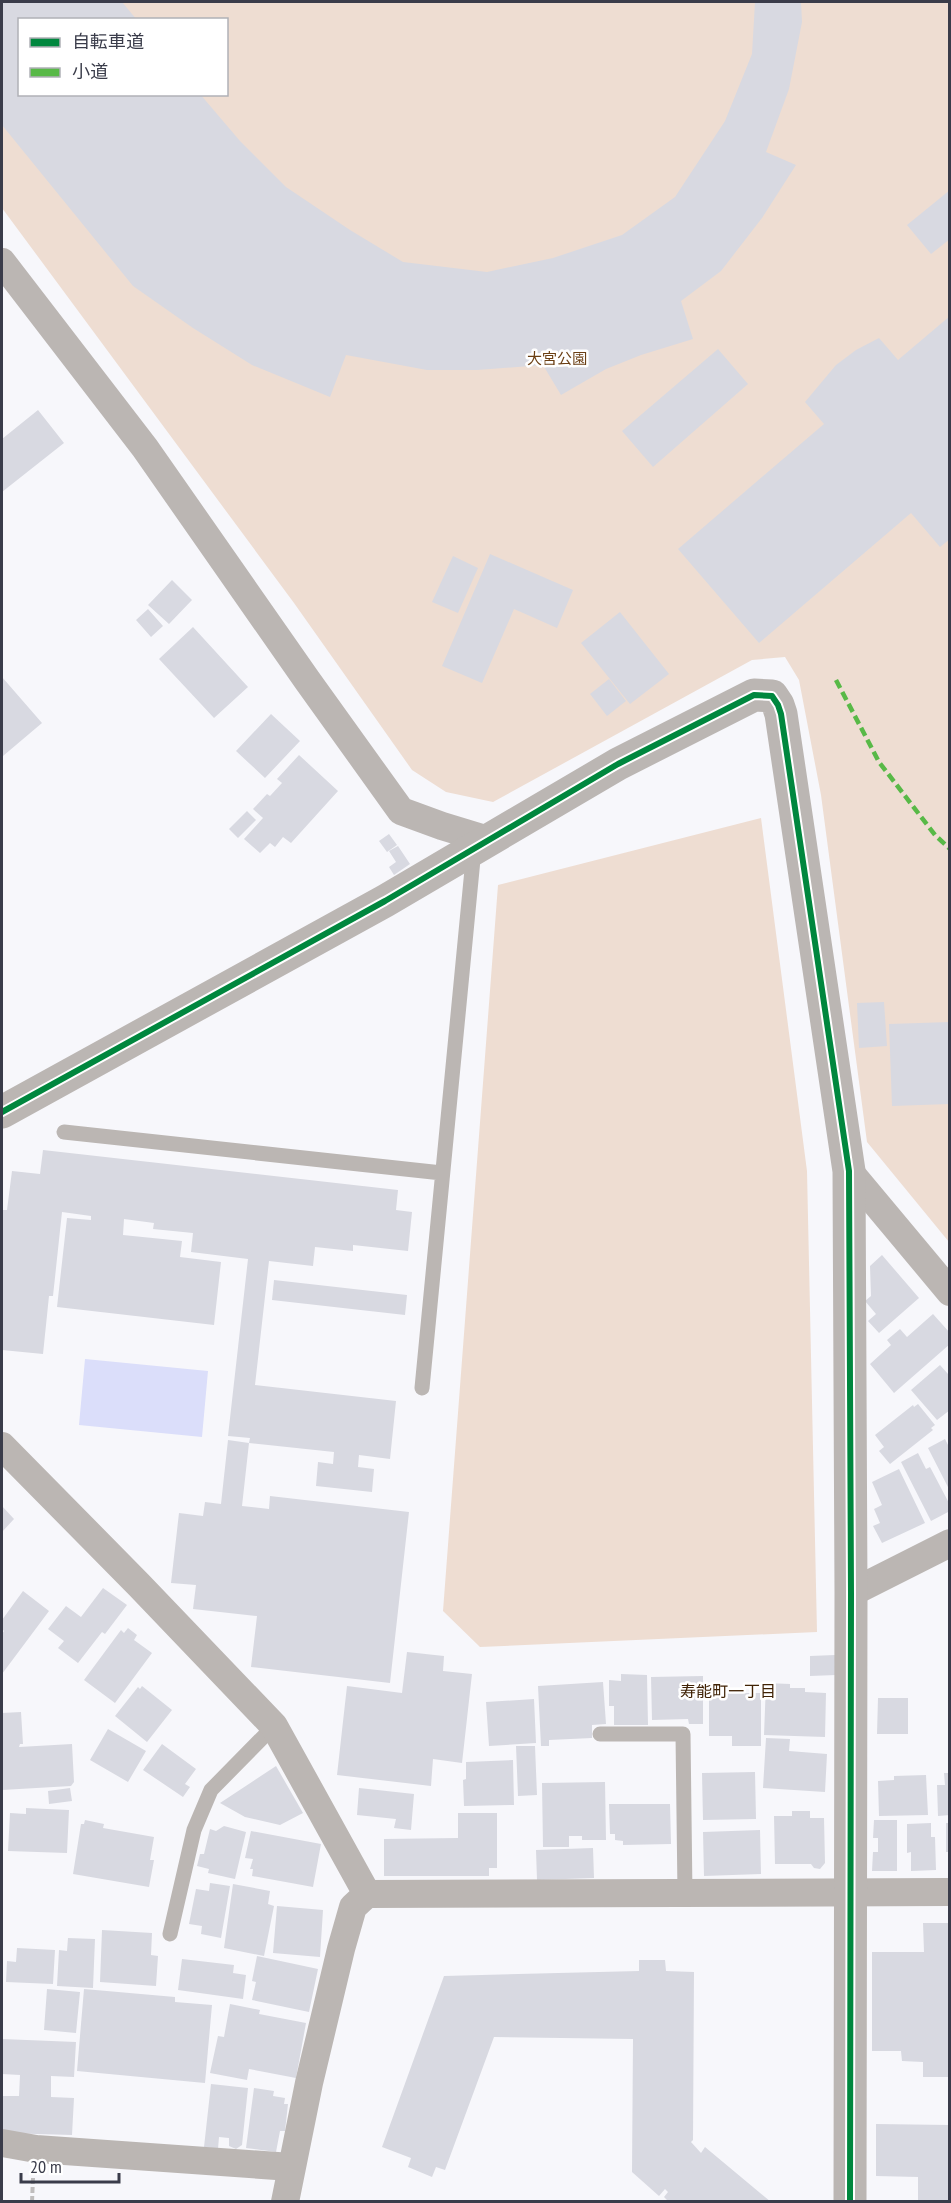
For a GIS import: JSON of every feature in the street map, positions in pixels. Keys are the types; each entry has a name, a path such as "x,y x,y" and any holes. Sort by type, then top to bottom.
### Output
{"street":[{"path":"2,262 145,448 401,811 481,844"},
{"path":"2,1112 385,901 618,764 754,694 772,696 781,714 797,810 817,966 849,1171 850,2202"},
{"path":"849,1171 950,1292"},
{"path":"2,1446 274,1726 367,1894"},
{"path":"851,1593 950,1543"},
{"path":"285,2202 341,1949 353,1907 367,1894 950,1892"},
{"path":"2,2143 36,2149 291,2167"}],"lane":[{"path":"422,1388 442,1173 481,844"},
{"path":"64,1132 442,1173"},
{"path":"170,1934 194,1830 211,1790 274,1726"},
{"path":"600,1734 683,1734 685,1893"}],"green space":[{"name":"大宮公園","path":"2,2 949,2 949,1242 867,1142 821,795 799,680 785,657 752,660 493,802 446,792 412,770 294,603 2,208"},
{"path":"761,818 807,1171 817,1632 480,1647 443,1611 498,885"}],"water":[{"path":"85,1359 208,1371 202,1437 79,1425"}],"building":[{"path":"2,2 122,2 135,18 18,18 18,96 202,96 240,141 286,187 350,230 403,262 487,272 553,258 622,235 675,197 725,121 752,54 755,2 801,2 802,22 789,89 766,152 796,165 762,218 721,271 681,301 693,339 641,355 606,369 561,395 543,365 477,370 427,370 346,355 330,397 252,365 193,328 133,286 2,125"},
{"path":"950,190 950,239 931,254 907,225"},
{"path":"950,316 950,539 940,547 911,513 759,643 678,549 824,424 805,402 836,365 856,350 879,338 898,360"},
{"path":"718,349 748,384 653,467 622,431"},
{"path":"38,410 64,443 2,492 2,439"},
{"path":"490,554 573,590 557,628 514,609 482,683 442,666"},
{"path":"453,556 478,568 458,613 432,602"},
{"path":"172,580 192,600 169,624 148,605"},
{"path":"148,609 163,626 151,637 136,620"},
{"path":"620,612 669,674 630,704 581,643"},
{"path":"193,627 248,687 214,718 159,659"},
{"path":"2,677 42,723 3,756 2,754"},
{"path":"609,679 626,701 607,716 590,694"},
{"path":"271,714 300,741 265,778 236,751"},
{"path":"299,755 338,791 291,843 283,837 275,847 270,843 260,853 244,839 263,818 253,809 267,794 270,796 282,783 277,779"},
{"path":"247,811 256,820 238,838 229,829"},
{"path":"389,834 397,845 387,852 379,841"},
{"path":"398,846 410,864 394,875 389,867 396,862 389,851"},
{"path":"884,1002 887,1046 859,1048 857,1003"},
{"path":"950,1022 950,1104 892,1106 889,1024"},
{"path":"43,1150 398,1190 396,1210 412,1212 408,1251 353,1245 353,1251 315,1247 313,1266 269,1261 255,1385 396,1401 390,1459 359,1455 358,1467 374,1469 372,1492 316,1486 318,1462 333,1464 334,1452 249,1443 250,1438 228,1436 248,1259 191,1252 193,1233 153,1229 154,1223 124,1219 123,1235 182,1241 180,1257 221,1262 214,1325 57,1307 67,1218 91,1220 91,1216 62,1212 53,1296 49,1296 43,1354 2,1350 2,1210 7,1210 12,1171 40,1174"},
{"path":"882,1255 919,1298 879,1333 868,1321 876,1314 865,1301 871,1296 870,1266"},
{"path":"274,1280 407,1295 405,1315 272,1300"},
{"path":"933,1314 950,1333 950,1344 894,1393 870,1364 891,1345 887,1340 900,1329 907,1337"},
{"path":"940,1365 948,1374 950,1373 950,1410 937,1420 911,1390"},
{"path":"918,1404 935,1425 931,1428 933,1430 890,1464 879,1451 884,1447 875,1435 913,1405 914,1407"},
{"path":"945,1439 950,1449 950,1491 928,1448"},
{"path":"228,1440 249,1443 242,1506 269,1509 270,1496 409,1512 390,1683 251,1667 257,1616 193,1609 196,1585 171,1583 179,1513 203,1516 205,1502 221,1504"},
{"path":"918,1453 926,1469 930,1467 950,1505 950,1511 931,1521 901,1462"},
{"path":"899,1469 925,1523 882,1543 873,1526 880,1523 874,1509 882,1505 872,1482"},
{"path":"2,1506 14,1519 2,1532"},
{"path":"103,1588 127,1605 105,1634 102,1632 78,1663 58,1648 64,1641 48,1629 66,1606 81,1617"},
{"path":"23,1591 49,1611 2,1674 2,1634 4,1631 2,1620"},
{"path":"128,1628 137,1635 134,1640 152,1653 115,1703 84,1680 121,1630 124,1633"},
{"path":"407,1652 444,1656 443,1671 472,1674 462,1763 433,1759 431,1786 337,1775 347,1686 402,1693"},
{"path":"835,1655 836,1675 810,1676 810,1656"},
{"path":"621,1674 647,1675 648,1725 614,1725 614,1706 609,1706 609,1680 621,1681"},
{"path":"703,1676 703,1724 689,1724 688,1719 652,1720 651,1677"},
{"path":"603,1682 606,1724 592,1725 592,1738 549,1740 549,1746 541,1746 538,1686"},
{"path":"766,1683 790,1684 790,1688 805,1688 805,1692 826,1693 825,1737 764,1735"},
{"path":"142,1686 172,1710 147,1742 115,1716 138,1687 140,1689"},
{"path":"709,1693 761,1693 761,1746 732,1746 732,1736 709,1736"},
{"path":"878,1698 908,1698 908,1734 877,1734"},
{"path":"534,1699 536,1743 489,1746 486,1702"},
{"path":"21,1712 23,1744 19,1747 72,1744 74,1782 71,1786 2,1790 2,1713"},
{"path":"108,1729 146,1751 128,1782 90,1760"},
{"path":"766,1738 790,1739 789,1751 827,1754 825,1792 763,1788"},
{"path":"162,1744 196,1769 185,1784 190,1787 183,1797 143,1770"},
{"path":"516,1746 535,1746 537,1795 518,1796"},
{"path":"513,1760 514,1805 464,1806 463,1780 466,1779 466,1762"},
{"path":"276,1766 303,1813 280,1825 245,1817 220,1803"},
{"path":"755,1772 756,1819 703,1820 702,1773"},
{"path":"944,1773 950,1773 950,1815 938,1816 937,1785 945,1785"},
{"path":"926,1775 928,1815 879,1816 878,1781 894,1780 894,1776"},
{"path":"605,1782 606,1840 582,1840 582,1836 569,1836 569,1847 543,1847 542,1783"},
{"path":"70,1788 72,1801 49,1804 48,1791"},
{"path":"359,1788 414,1794 411,1830 394,1828 396,1819 357,1815"},
{"path":"609,1804 670,1804 671,1844 623,1845 623,1841 615,1840 615,1834 610,1834"},
{"path":"26,1808 69,1810 67,1853 8,1851 10,1813 26,1814"},
{"path":"792,1811 810,1811 810,1818 824,1818 825,1863 820,1869 814,1868 811,1864 775,1864 774,1816 792,1816"},
{"path":"458,1813 497,1813 497,1868 489,1868 489,1876 384,1876 384,1839 458,1838"},
{"path":"85,1820 104,1824 103,1828 154,1837 150,1860 154,1860 149,1887 73,1874 81,1824 84,1824"},
{"path":"874,1820 897,1820 897,1871 872,1871 873,1852 878,1852 878,1838 873,1838"},
{"path":"931,1823 931,1837 935,1837 936,1870 911,1871 911,1852 907,1853 907,1824"},
{"path":"946,1823 950,1823 950,1852 946,1852"},
{"path":"224,1826 246,1832 235,1879 208,1873 209,1869 197,1866 200,1854 204,1854 210,1829 216,1831"},
{"path":"760,1830 761,1874 704,1876 703,1832"},
{"path":"251,1831 321,1844 313,1887 252,1876 253,1869 250,1869 253,1859 245,1858"},
{"path":"593,1848 594,1878 537,1880 536,1850"},
{"path":"210,1883 230,1886 221,1938 201,1934 202,1926 189,1924 196,1889 209,1891"},
{"path":"233,1884 270,1891 268,1904 274,1906 264,1956 224,1948"},
{"path":"277,1906 323,1910 320,1957 273,1953"},
{"path":"923,1923 950,1923 950,2077 923,2077 923,2062 902,2061 901,2051 872,2051 872,1952 924,1952"},
{"path":"102,1930 152,1933 151,1955 158,1956 156,1986 100,1982"},
{"path":"68,1938 95,1939 93,1988 57,1986 59,1950 67,1951"},
{"path":"17,1948 55,1950 53,1984 6,1982 7,1961 16,1962"},
{"path":"257,1956 318,1969 309,2012 252,2000 256,1982 252,1981"},
{"path":"182,1959 234,1965 233,1973 246,1975 243,1999 178,1990"},
{"path":"639,1960 665,1960 666,1971 694,1972 693,2140 691,2142 701,2153 705,2147 771,2202 669,2202 664,2197 668,2192 665,2189 659,2196 632,2172 633,2039 494,2037 445,2170 436,2167 432,2177 408,2167 411,2158 382,2147 444,1976 639,1971"},
{"path":"47,1989 80,1992 76,2033 44,2030"},
{"path":"84,1989 175,1997 175,2002 212,2005 205,2083 77,2071"},
{"path":"230,2004 260,2010 259,2014 306,2023 296,2078 249,2069 247,2080 210,2073 218,2036 224,2037"},
{"path":"2,2039 76,2042 74,2077 51,2076 51,2097 74,2098 72,2135 2,2133 2,2096 19,2096 20,2075 2,2074"},
{"path":"211,2084 248,2088 242,2145 236,2149 229,2146 229,2138 219,2137 218,2149 204,2147"},
{"path":"254,2088 274,2091 273,2096 285,2098 284,2104 288,2104 285,2131 280,2131 276,2152 246,2148"},
{"path":"876,2124 950,2125 950,2202 918,2202 918,2177 876,2176"}],"marked path":[{"path":"836,680 879,762 935,835 950,849"}],"cycle path":[{"path":"2,1112 385,901 618,764 754,695 772,696 781,714 849,1171 850,2202"}],"district":[{"name":"寿能町一丁目","path":"728,1691"}]}
